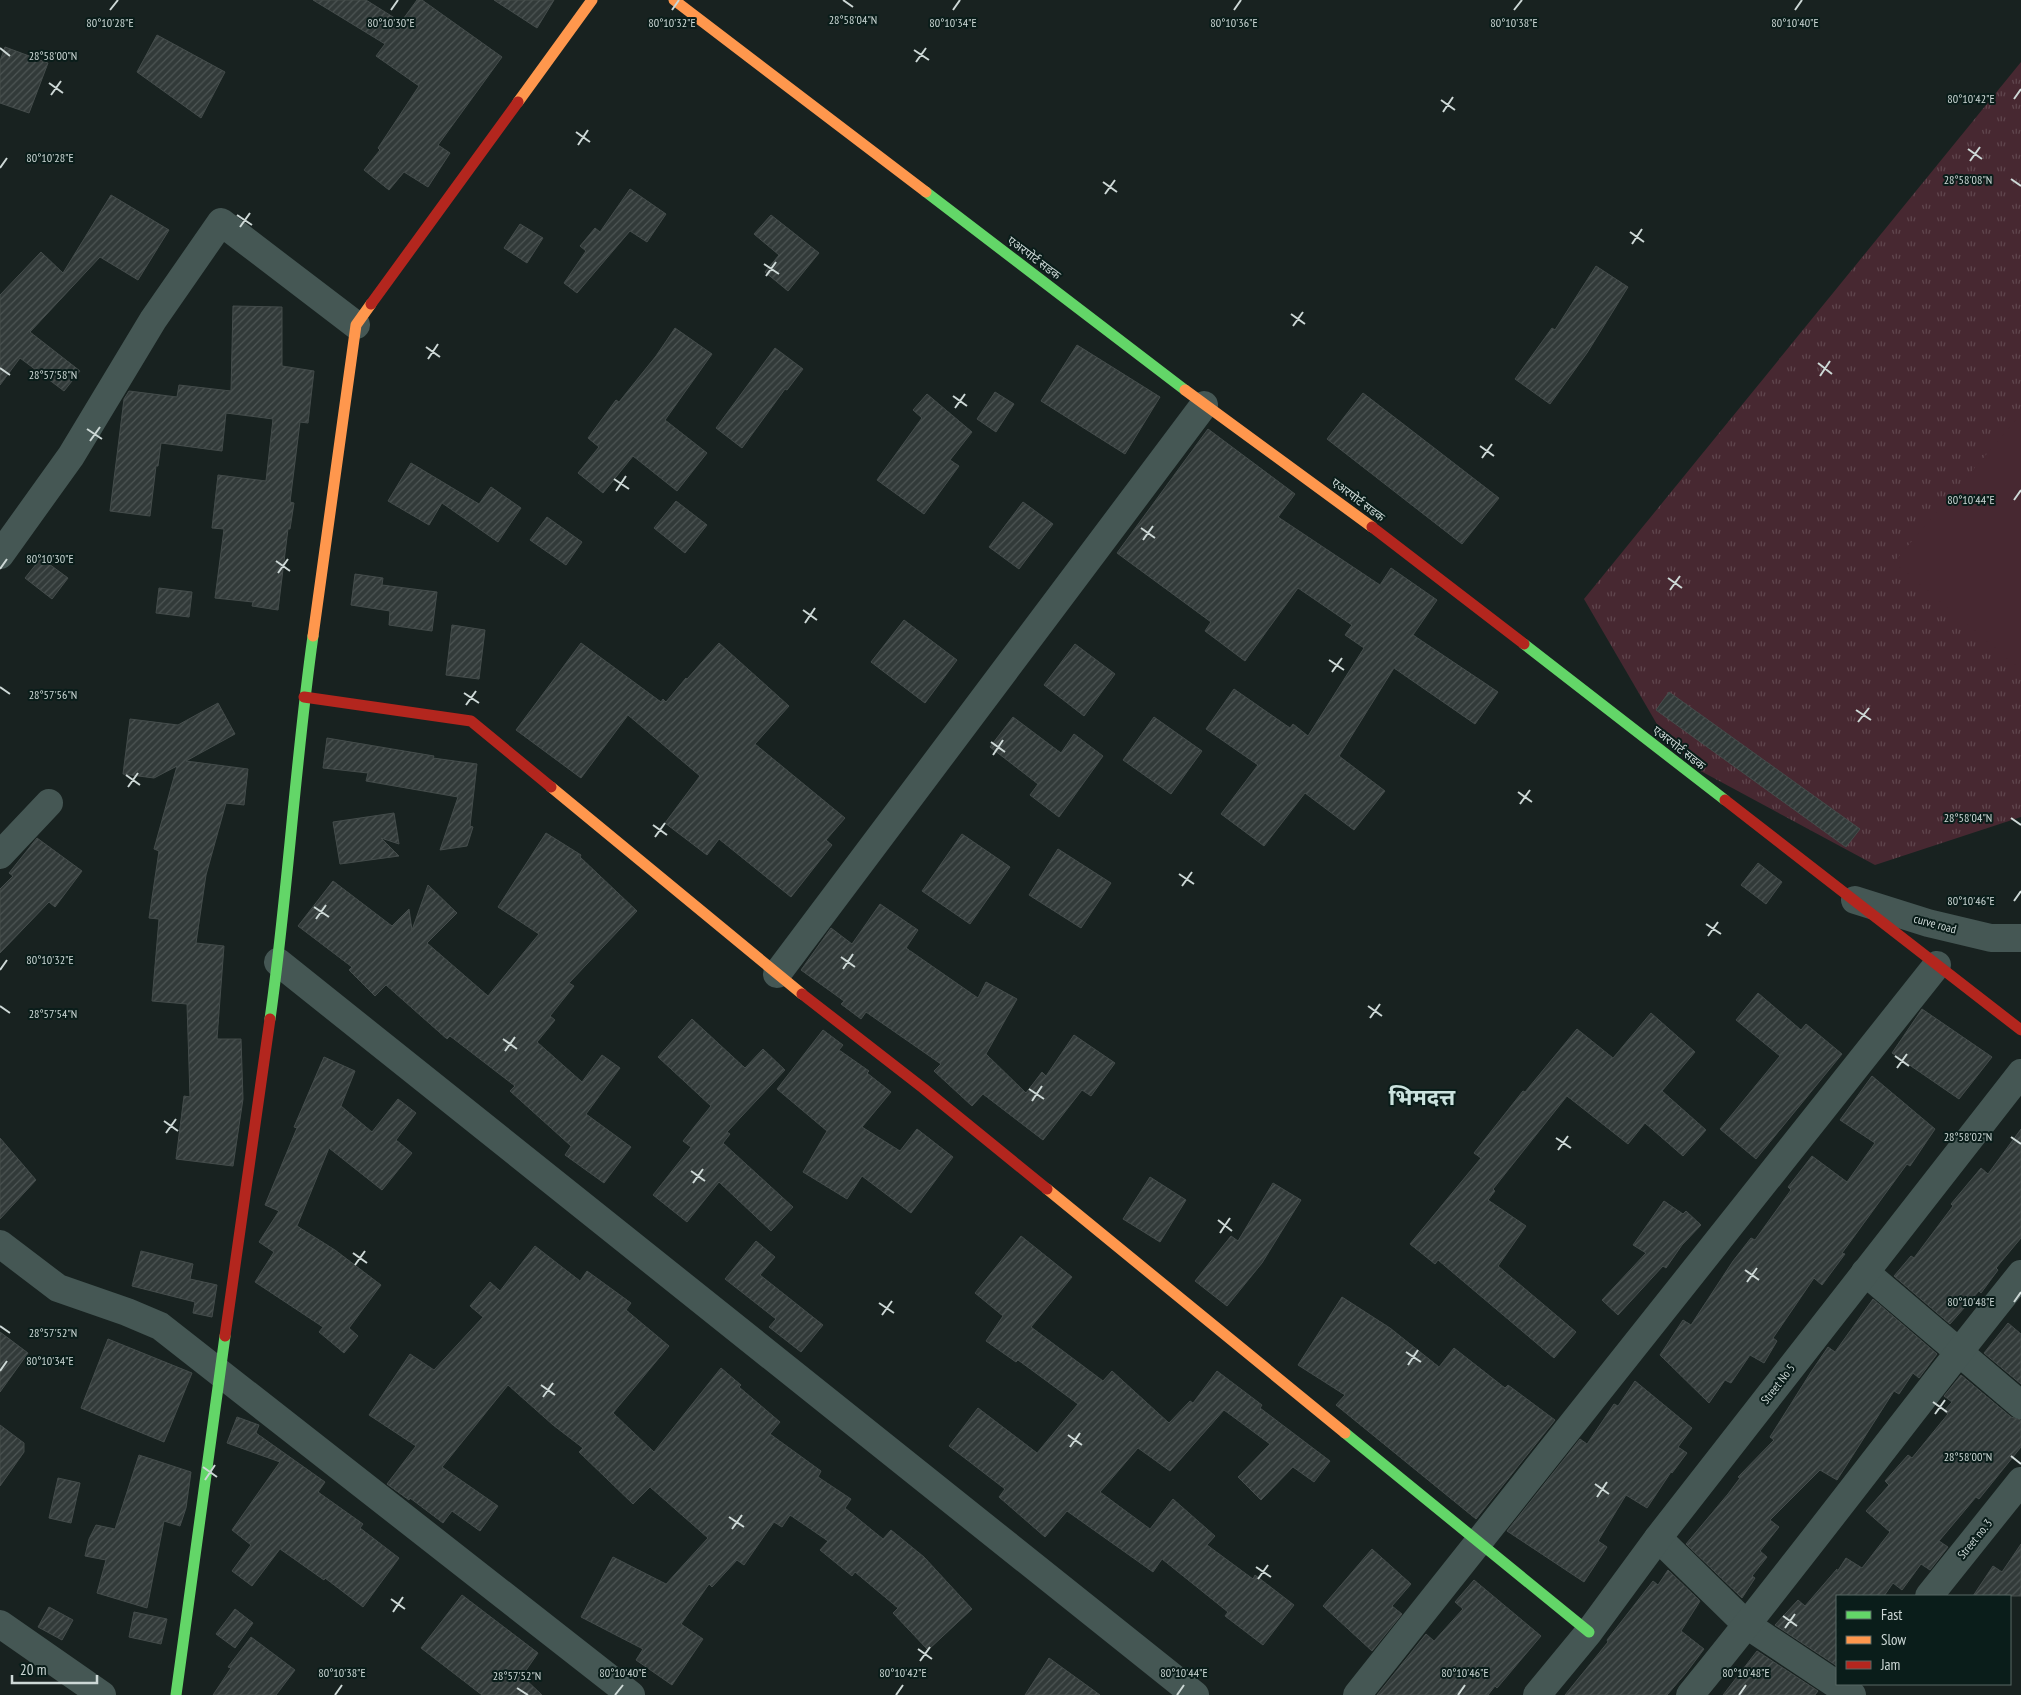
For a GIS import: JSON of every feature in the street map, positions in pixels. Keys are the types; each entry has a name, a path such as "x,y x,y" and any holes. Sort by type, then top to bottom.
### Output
{"street":[{"path":"176,1695 278,962 304,697 356,325 592,0"},
{"name":"एअरपोर्ट सडक","path":"674,0 1204,405 1287,464 1399,548 2021,1030"},
{"path":"0,555 71,456 153,320 221,222 356,325"},
{"path":"776,974 1204,405"},
{"path":"304,697 471,722 776,974 923,1088 1589,1632"},
{"path":"0,855 49,803"},
{"name":"curve road","path":"1852,899 1928,923 1982,936 1991,938 2021,938"},
{"path":"278,962 1195,1695"},
{"path":"1357,1695 1937,965"},
{"name":"Street No 5","path":"1537,1695 1589,1632 1658,1538 2021,1073"},
{"path":"0,1244 58,1288 128,1312 160,1326 631,1695"},
{"path":"1865,1272 2021,1405"},
{"path":"1690,1695 1747,1625 2021,1274"},
{"name":"Street no. 3","path":"1930,1595 2021,1482"},
{"path":"1658,1538 1747,1625 1836,1681"},
{"path":"0,1624 102,1695"},
{"path":"1842,1685 1853,1692"}],"green space":[{"path":"2021,62 2021,817 1875,865 1697,769 1665,738 1584,599"},
{"path":"2021,414 2021,670 1894,562"}],"building":[{"path":"313,0 366,0 401,22 417,0 422,0 502,57 438,145 450,153 428,187 404,172 389,190 364,170 380,150 378,148 419,86 376,56 385,44"},
{"path":"494,0 554,0 537,28"},
{"path":"157,35 225,72 201,118 137,72"},
{"path":"5,47 48,63 29,113 0,103 0,61"},
{"path":"630,189 666,214 647,242 630,231 577,293 564,283 586,251 580,246 595,228 600,232"},
{"path":"111,195 169,230 138,280 100,257 30,332 80,371 64,391 20,358 0,385 0,295 41,252 63,273"},
{"path":"771,215 819,253 788,291 765,272 779,255 754,234"},
{"path":"520,224 543,238 527,263 504,248"},
{"path":"1596,266 1628,287 1587,353 1550,404 1515,379 1552,328 1555,330"},
{"path":"233,306 282,307 282,366 314,371 308,423 300,422 290,502 294,503 290,529 288,529 278,610 252,606 253,602 215,598 224,529 212,528 218,475 266,481 273,419 226,413 222,451 161,443 158,466 156,466 150,516 110,511 124,399 129,391 177,397 179,385 231,391"},
{"path":"675,328 712,354 665,420 707,453 677,491 633,456 603,493 578,473 599,447 588,438 616,400 619,402 656,356"},
{"path":"1077,345 1160,397 1125,454 1041,401"},
{"path":"775,348 803,369 787,390 785,389 742,448 716,428"},
{"path":"995,392 1014,404 996,432 977,419"},
{"path":"1363,393 1499,498 1462,544 1327,439"},
{"path":"927,394 972,432 950,460 959,466 924,514 877,480 922,418 913,410"},
{"path":"1208,429 1295,494 1278,517 1380,585 1391,568 1437,600 1413,635 1498,692 1475,724 1394,668 1339,756 1385,791 1354,830 1305,793 1264,846 1221,814 1258,765 1206,729 1234,689 1290,728 1293,724 1308,736 1364,648 1345,635 1352,625 1298,588 1245,661 1205,631 1211,622 1117,553"},
{"path":"411,463 479,504 491,487 521,508 498,542 442,503 429,525 388,501"},
{"path":"676,501 707,525 685,553 654,528"},
{"path":"1023,502 1053,524 1019,569 989,547"},
{"path":"547,517 582,542 566,565 530,540"},
{"path":"41,558 68,578 52,599 25,578"},
{"path":"355,574 383,578 382,585 437,592 432,631 389,625 390,611 351,605"},
{"path":"159,588 192,592 189,617 156,613"},
{"path":"904,620 957,660 925,703 871,662"},
{"path":"452,625 485,630 479,679 446,675"},
{"path":"581,643 661,702 663,699 666,702 719,643 789,706 755,744 845,818 826,840 832,845 791,897 719,839 707,855 665,823 700,776 628,715 581,778 516,730"},
{"path":"1075,644 1115,674 1084,716 1044,685"},
{"path":"1669,692 1860,829 1846,847 1656,710"},
{"path":"218,703 235,734 186,761 248,769 244,805 226,803 206,875 196,943 224,946 217,1039 241,1039 243,1099 233,1166 176,1159 184,1096 190,1097 187,1004 152,1001 159,919 149,918 159,851 154,849 177,766 154,778 123,774 130,719 178,725"},
{"path":"1013,717 1061,753 1074,734 1103,756 1059,817 1030,795 1038,784 990,747"},
{"path":"1154,717 1202,751 1171,794 1123,760"},
{"path":"327,738 434,756 433,758 477,764 470,826 473,827 467,846 440,850 458,797 366,781 368,773 323,768"},
{"path":"394,813 399,844 381,838 399,856 340,864 333,822"},
{"path":"546,833 581,855 580,857 637,911 569,983 574,986 550,1016 555,1020 537,1042 582,1082 602,1055 620,1068 586,1114 631,1147 604,1183 565,1155 571,1146 510,1091 515,1086 450,1036 447,1039 386,985 375,996 349,970 352,967 298,926 333,881 392,926 409,909 412,930 428,885 457,913 427,943 488,996 539,934 498,907"},
{"path":"962,834 1010,867 970,924 922,891"},
{"path":"37,838 82,871 55,907 49,902 0,953 0,889 13,876 9,873"},
{"path":"1058,849 1111,883 1081,928 1029,895"},
{"path":"1758,863 1782,882 1766,904 1741,885"},
{"path":"880,904 918,930 906,948 978,998 986,982 1017,999 986,1054 1026,1093 1042,1072 1046,1076 1074,1035 1115,1063 1091,1096 1082,1090 1043,1140 983,1094 972,1106 934,1071 941,1064 866,1012 861,1019 841,1004 844,1001 801,970 831,928 852,944"},
{"path":"1758,993 1801,1030 1806,1024 1842,1054 1756,1159 1720,1129 1780,1056 1736,1020"},
{"path":"1922,1009 1992,1057 1959,1099 1892,1053"},
{"path":"1651,1013 1695,1052 1662,1091 1706,1130 1683,1156 1645,1123 1628,1144 1567,1096 1493,1189 1495,1191 1488,1200 1526,1226 1498,1266 1576,1332 1554,1358 1438,1260 1435,1264 1410,1244 1481,1158 1474,1153 1523,1091 1525,1092 1577,1029 1613,1058"},
{"path":"692,1019 745,1068 763,1049 785,1070 727,1132 730,1134 723,1143 793,1207 771,1231 719,1182 687,1222 653,1195 691,1147 683,1141 711,1106 658,1057"},
{"path":"823,1030 843,1045 839,1050 869,1071 867,1073 891,1092 862,1127 900,1151 917,1129 953,1157 911,1213 862,1176 847,1199 803,1172 827,1131 777,1089"},
{"path":"324,1057 355,1071 341,1106 372,1132 398,1099 416,1113 396,1140 412,1153 382,1190 329,1148 297,1226 335,1250 381,1285 349,1328 358,1336 344,1353 319,1332 323,1327 255,1282 274,1252 259,1242 279,1211 265,1205 297,1128 294,1127"},
{"path":"1872,1076 1935,1129 1910,1166 1907,1164 1842,1253 1845,1254 1822,1285 1814,1278 1773,1338 1777,1341 1764,1363 1750,1355 1731,1383 1725,1380 1709,1403 1660,1355 1683,1320 1691,1325 1733,1261 1751,1238 1755,1240 1791,1190 1788,1187 1812,1156 1847,1182 1875,1143 1840,1120"},
{"path":"2021,1129 2021,1238 1996,1268 1998,1270 1981,1293 1979,1291 1950,1324 1894,1276 1911,1256 1914,1258 1953,1206 1951,1204 1981,1168 1988,1174"},
{"path":"0,1138 36,1180 0,1219"},
{"path":"1150,1177 1186,1200 1160,1242 1123,1219"},
{"path":"1273,1183 1301,1200 1262,1263 1227,1306 1195,1281 1231,1236 1238,1241"},
{"path":"1664,1201 1683,1214 1686,1211 1701,1225 1682,1245 1666,1268 1663,1266 1618,1315 1602,1300 1646,1253 1633,1245"},
{"path":"1021,1236 1072,1277 1031,1327 1103,1381 1112,1371 1169,1423 1190,1401 1193,1403 1217,1371 1262,1405 1260,1408 1330,1461 1314,1482 1293,1467 1261,1500 1238,1477 1270,1444 1224,1410 1170,1471 1138,1448 1100,1492 1150,1529 1173,1499 1215,1536 1207,1545 1253,1579 1255,1575 1294,1605 1263,1645 1225,1616 1228,1612 1162,1559 1153,1572 1067,1511 1045,1537 999,1497 1005,1489 949,1446 978,1408 1037,1453 1078,1404 1018,1360 1016,1362 986,1341 1003,1316 975,1293"},
{"path":"756,1241 775,1257 760,1275 823,1325 801,1352 769,1327 776,1319 725,1279"},
{"path":"535,1246 580,1281 587,1271 631,1303 626,1310 669,1346 613,1413 654,1452 721,1368 741,1385 739,1387 780,1422 770,1434 821,1471 818,1477 851,1499 845,1508 883,1539 891,1530 924,1557 972,1609 928,1650 893,1613 898,1608 855,1572 852,1576 820,1550 828,1541 790,1515 782,1527 774,1522 744,1565 737,1560 712,1587 709,1584 681,1624 703,1639 672,1685 636,1660 643,1649 581,1617 613,1557 666,1584 708,1538 650,1487 633,1504 579,1452 583,1448 553,1425 508,1385 442,1467 498,1506 480,1531 452,1511 443,1523 410,1498 409,1500 387,1484 416,1446 369,1415 410,1354 434,1370 483,1317 470,1306 490,1282 500,1291"},
{"path":"141,1251 193,1264 190,1279 217,1285 212,1317 193,1313 195,1302 132,1286"},
{"path":"1342,1297 1390,1328 1439,1367 1454,1348 1505,1388 1508,1385 1555,1420 1476,1519 1336,1405 1345,1395 1298,1365"},
{"path":"1873,1299 1937,1354 1919,1378 1913,1373 1899,1394 1894,1391 1837,1480 1820,1470 1770,1520 1779,1527 1760,1551 1767,1557 1752,1576 1755,1578 1742,1598 1686,1544 1728,1494 1740,1478 1738,1477 1774,1440 1770,1437 1828,1347 1835,1352"},
{"path":"2008,1323 2021,1334 2021,1384 1984,1353"},
{"path":"0,1332 28,1353 0,1392"},
{"path":"108,1339 192,1373 164,1442 81,1408"},
{"path":"1961,1375 2011,1417 2021,1420 2021,1447 1979,1499 1976,1497 1939,1541 1948,1547 1930,1570 1921,1564 1902,1590 1893,1583 1885,1595 1836,1595 1836,1665 1775,1625 1798,1600 1805,1606 1837,1569 1837,1572 1846,1558 1862,1568 1890,1532 1866,1511 1889,1485 1885,1481 1908,1455 1912,1458 1948,1414 1944,1411 1952,1402 1944,1396"},
{"path":"1635,1381 1692,1428 1678,1447 1687,1453 1671,1472 1647,1508 1626,1495 1598,1541 1607,1547 1584,1582 1507,1531 1580,1439 1587,1444 1614,1404 1618,1406"},
{"path":"237,1417 259,1425 256,1433 325,1482 318,1492 363,1524 360,1528 399,1558 363,1607 325,1578 324,1580 280,1549 252,1586 232,1571 251,1545 232,1530 280,1462 227,1443"},
{"path":"0,1425 24,1443 24,1452 0,1486"},
{"path":"139,1455 191,1472 186,1508 180,1526 164,1521 147,1608 97,1593 106,1560 85,1556 89,1539 96,1525 115,1529"},
{"path":"58,1478 80,1483 71,1523 49,1518"},
{"path":"2021,1544 2021,1596 1974,1595 1993,1566 2002,1572"},
{"path":"1372,1549 1411,1584 1392,1606 1402,1614 1372,1651 1323,1606"},
{"path":"1668,1570 1700,1601 1681,1631 1704,1649 1686,1673 1667,1695 1565,1695 1608,1642 1607,1640 1653,1581 1658,1585"},
{"path":"1474,1580 1541,1636 1497,1688 1495,1686 1488,1695 1377,1695 1426,1634 1434,1641 1463,1609 1455,1602"},
{"path":"462,1595 538,1653 522,1676 542,1695 482,1695 421,1648"},
{"path":"49,1607 73,1620 62,1640 38,1627"},
{"path":"235,1609 253,1623 235,1648 216,1634"},
{"path":"134,1612 167,1619 161,1644 129,1637"},
{"path":"251,1637 295,1670 276,1695 213,1695 231,1668 228,1667"},
{"path":"1757,1651 1818,1691 1815,1695 1723,1695"},
{"path":"1049,1658 1100,1695 1025,1695"}],"traffic: fast":[{"path":"926,192 1185,390"},
{"path":"270,1019 313,636"},
{"path":"1524,644 1725,800"},
{"path":"176,1695 225,1336"},
{"path":"1345,1433 1589,1632"}],"traffic: slow":[{"path":"518,102 592,0"},
{"path":"674,0 926,192"},
{"path":"313,636 356,325 371,304"},
{"path":"1185,390 1372,527"},
{"path":"551,787 802,994"},
{"path":"1047,1189 1345,1433"}],"traffic: jam":[{"path":"371,304 518,102"},
{"path":"1372,527 1524,644"},
{"path":"304,697 471,721 551,787"},
{"path":"1725,800 2021,1030"},
{"path":"802,994 923,1088 1047,1189"},
{"path":"225,1336 270,1019"}],"district":[{"name":"भिमदत्त","path":"1422,1097"}]}
